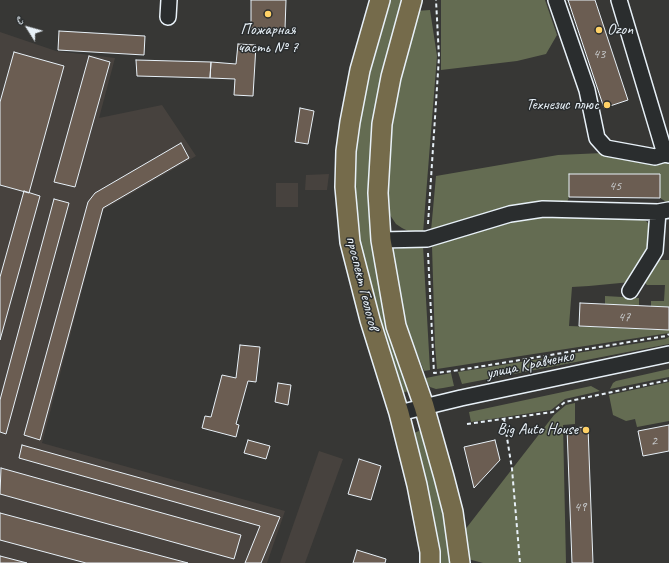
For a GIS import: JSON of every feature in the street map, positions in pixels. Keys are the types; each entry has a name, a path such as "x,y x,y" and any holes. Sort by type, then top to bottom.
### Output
{"main road":[{"name":"проспект Геологов","path":"380,0 360,70 350,122 346,151 345,186 350,242 370,320 399,413 423,513 430,552 430,563"},
{"name":"проспект Геологов","path":"412,0 391,77 382,124 378,193 381,240 396,326 424,406 453,512 460,563"}],"street":[{"path":"168,17 169,0"},
{"path":"556,0 587,90 597,138 606,148 655,158 667,155 619,0"},
{"path":"381,240 427,239 510,214 543,209 663,211 655,251 630,291"},
{"name":"улица Кравченко","path":"399,413 424,406 669,354"}],"path":[{"path":"436,0 439,56 427,239 434,373 666,336 669,334"},
{"path":"467,424 553,412 565,402 669,380"},
{"path":"504,419 512,470 520,563"}],"shaded area":[{"path":"0,32 56,51 115,58 99,118 162,105 196,156 103,210 42,443 285,511 267,563 0,563"},
{"path":"329,174 327,190 305,190 306,175"},
{"path":"276,183 298,183 298,207 276,207"},
{"path":"319,451 343,459 305,563 280,563"}],"green space":[{"path":"387,0 405,0 375,118 409,387 408,391 403,393 399,391 355,242 352,186 356,121"},
{"path":"441,0 545,0 557,35 546,54 517,61 441,70"},
{"path":"430,10 437,56 423,233 412,233 396,224 386,209 390,126 399,79 416,11"},
{"path":"603,153 669,162 669,202 668,203 660,198 660,174 570,174 569,197 566,205 431,231 436,176 558,155"},
{"path":"542,215 602,219 638,218 646,221 652,228 654,239 631,282 572,287 569,326 669,330 669,333 437,369 432,246 511,220"},
{"path":"423,246 430,370 424,371 406,325 392,249"},
{"path":"653,260 669,260 669,307 651,307 651,301 664,301 665,285 647,285 643,281"},
{"path":"605,296 639,298 639,306 605,304"},
{"path":"669,337 669,344 462,384 458,372 665,339"},
{"path":"669,369 669,377 610,389 616,381"},
{"path":"451,373 454,386 436,389 430,387 427,383 426,378"},
{"path":"669,382 669,421 637,427 635,419 626,421 613,415 609,395"},
{"path":"591,386 600,391 565,399 551,410 471,422 469,412"},
{"path":"575,403 575,424 563,425 566,563 483,563 468,559 464,531 554,415 566,405"},
{"path":"419,431 423,433 446,517 452,563 438,563 413,438 414,433"}],"building":[{"name":"Пожарная часть № 7","path":"251,0 286,0 285,29 251,28"},
{"path":"568,0 595,0 628,100 604,108"},
{"path":"59,31 145,36 144,55 58,50"},
{"path":"238,44 256,45 253,96 234,95 235,79 210,78 211,62 236,64"},
{"path":"14,52 64,66 29,193 0,185 0,102"},
{"path":"89,56 110,62 75,187 54,182"},
{"path":"136,60 211,62 210,78 137,76"},
{"path":"300,108 314,111 308,144 295,142"},
{"path":"181,143 189,158 103,208 40,440 24,435 88,202 95,193"},
{"path":"569,174 660,174 660,198 569,197"},
{"path":"24,191 40,196 0,340 0,277"},
{"path":"54,199 69,203 6,434 0,432 0,400"},
{"path":"580,303 669,307 669,330 579,326"},
{"path":"240,345 260,347 256,382 248,381 236,424 239,425 236,437 202,428 205,416 211,417 222,375 236,378"},
{"path":"278,383 291,385 288,405 275,402"},
{"path":"669,425 669,451 643,456 638,431"},
{"path":"588,427 593,563 572,563 567,428"},
{"path":"248,440 270,446 266,459 244,453"},
{"path":"495,440 500,460 474,488 464,447"},
{"path":"22,445 280,517 261,563 245,563 260,526 19,458"},
{"path":"359,459 381,466 371,500 348,494"},
{"path":"1,468 241,535 234,559 0,494"},
{"path":"0,513 188,563 86,563 0,540"},
{"path":"357,550 386,559 385,563 353,563"},
{"path":"0,556 27,563 0,563"}],"place":[{"name":"Пожарная часть № 7","path":"268,14"},
{"name":"Ozon","path":"599,30"},
{"name":"Технезис плюс","path":"607,105"},
{"name":"Big Auto House","path":"586,430"}]}
